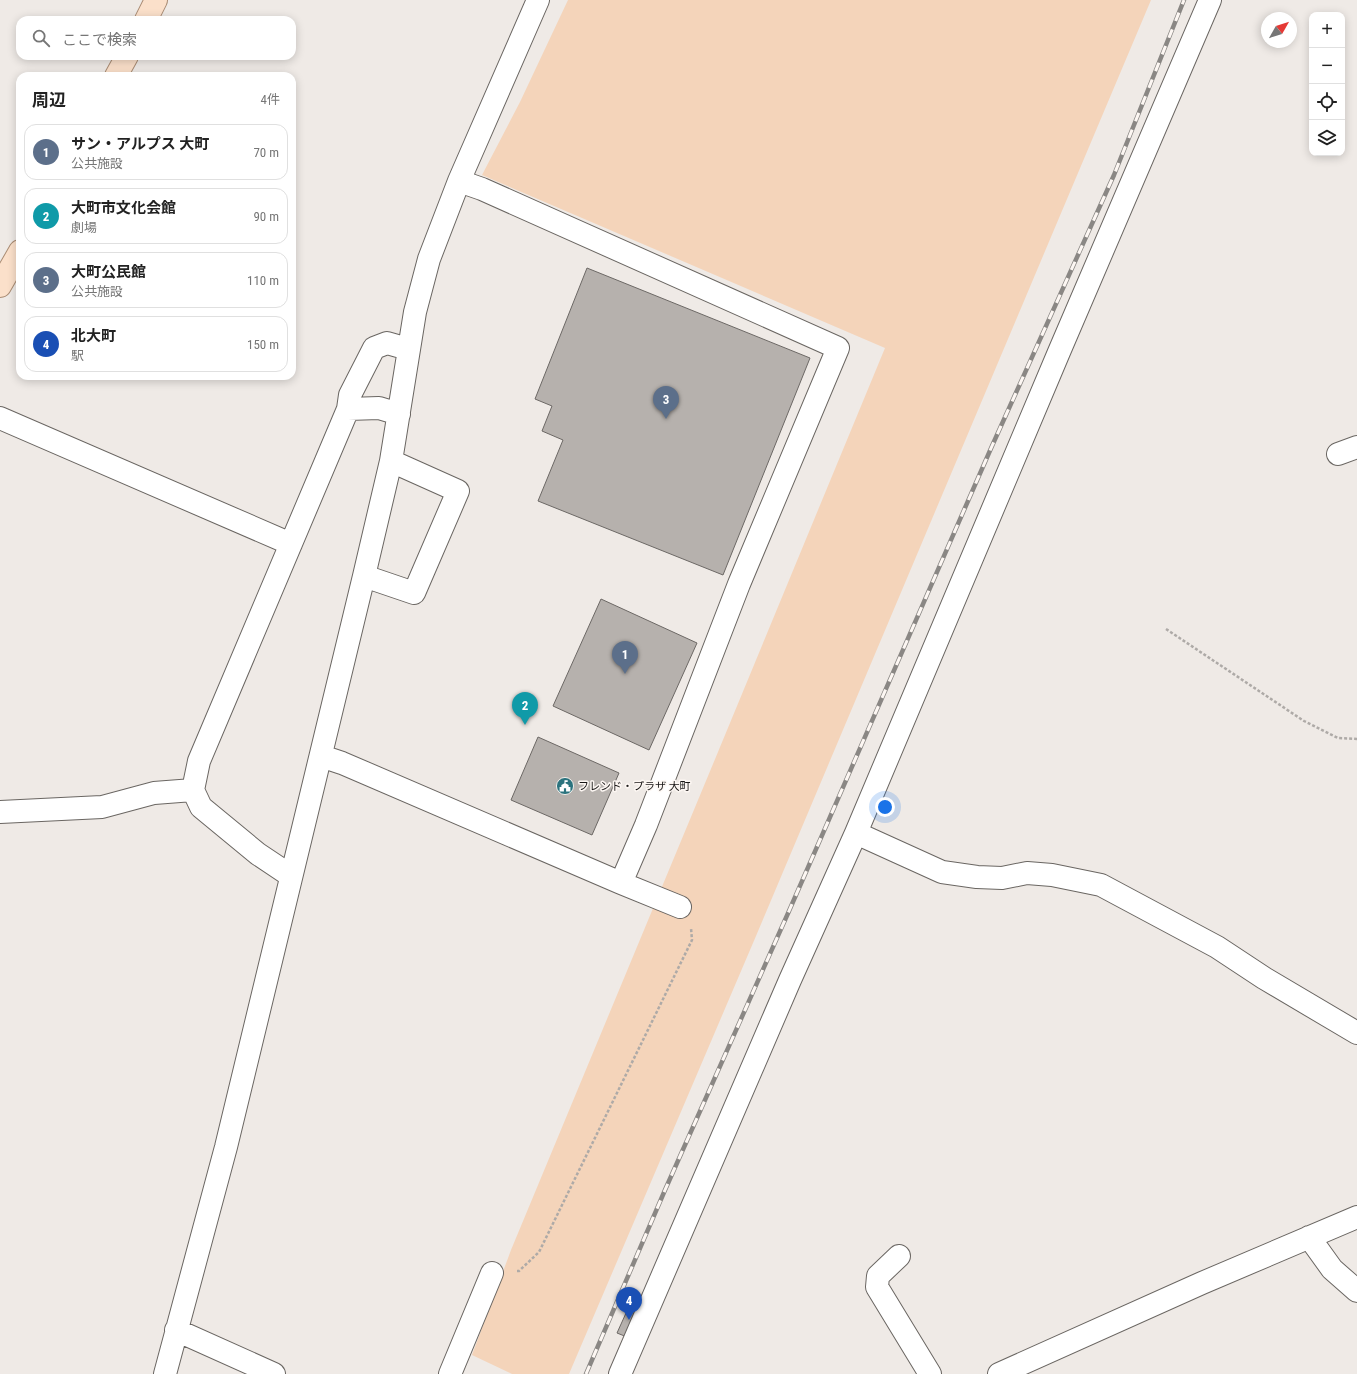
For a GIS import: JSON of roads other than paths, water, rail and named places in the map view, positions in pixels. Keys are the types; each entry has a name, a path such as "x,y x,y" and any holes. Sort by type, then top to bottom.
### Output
{"main road":[{"path":"148,16 156,0"},
{"path":"118,72 124,60"},
{"path":"0,286 16,257"}],"street":[{"path":"165,1374 226,1147 291,876 322,756 391,460 408,349 415,312 429,259 459,180 538,0"},
{"path":"620,1374 790,980 856,833 1059,352 1210,0"},
{"path":"459,180 838,348 739,584 646,826 621,884"},
{"path":"291,876 258,854 201,807 193,790 200,760 348,409 350,395 374,348 387,343 408,349"},
{"path":"348,409 379,408 399,414"},
{"path":"0,418 291,544"},
{"path":"364,576 414,593 458,491 391,460"},
{"path":"322,756 342,763 621,884 680,907"},
{"path":"0,812 102,807 154,793 193,790"},
{"path":"856,833 942,872 990,878 1002,878 1027,873 1052,875 1101,885 1217,946 1264,978 1357,1033"},
{"path":"1000,1374 1202,1283 1357,1217"},
{"path":"1309,1237 1332,1269 1357,1291"},
{"path":"899,1256 878,1276 878,1287 930,1374"},
{"path":"450,1374 492,1274"},
{"path":"176,1330 274,1374"}],"railway":[{"path":"586,1374 665,1190 789,911 992,446 1114,175 1184,0"}],"place":[{"name":"大町公民館","path":"666,419"},
{"name":"サン・アルプス 大町","path":"625,674"},
{"name":"大町市文化会館","path":"525,725"},
{"name":"フレンド・プラザ 大町","path":"565,786"},
{"name":"北大町","path":"629,1320"}]}
